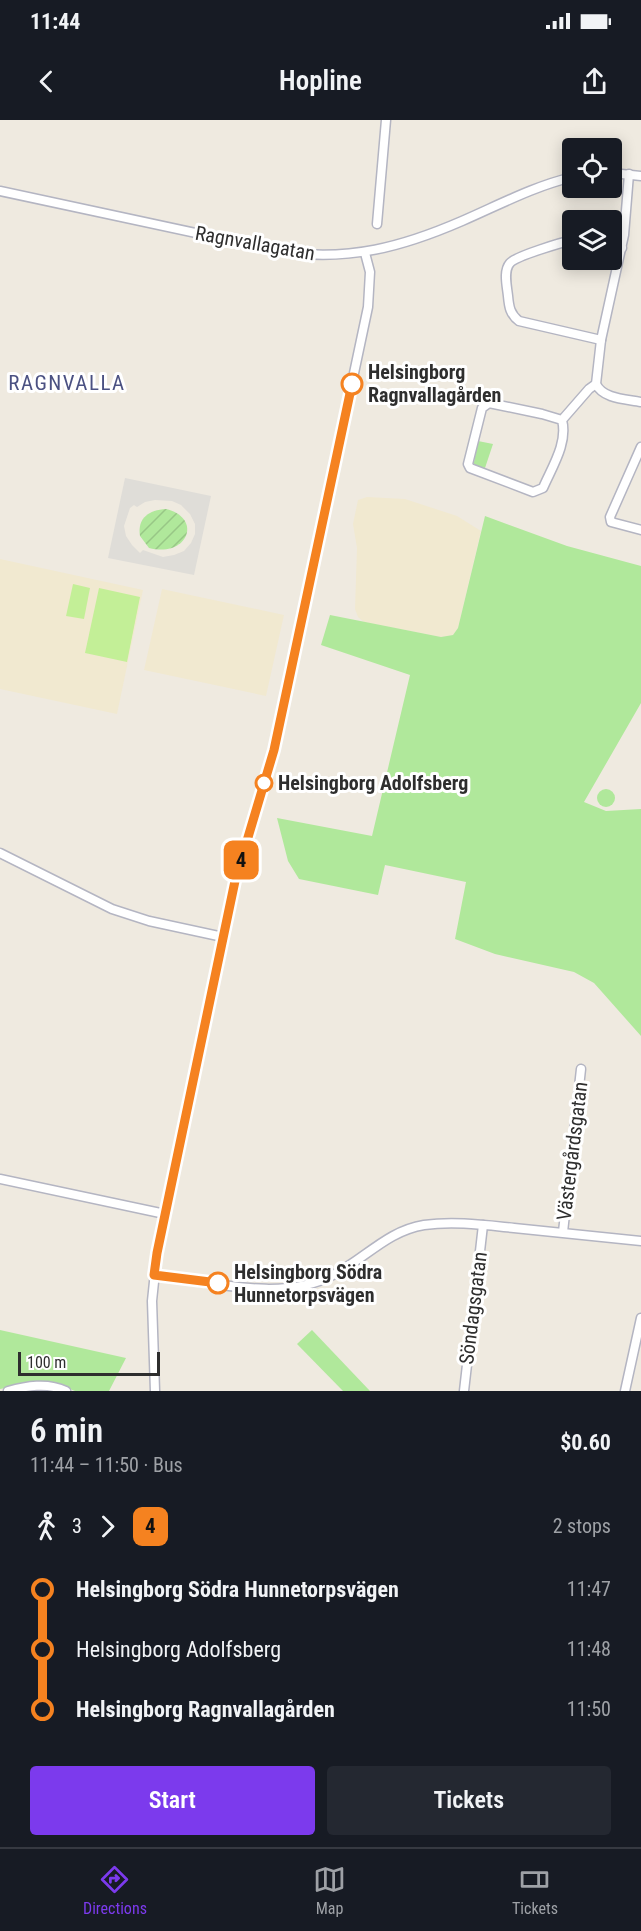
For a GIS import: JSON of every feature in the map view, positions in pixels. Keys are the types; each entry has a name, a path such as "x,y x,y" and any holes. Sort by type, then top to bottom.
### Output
{"street":[{"path":"377,224 386,120"},
{"path":"622,174 641,176"},
{"path":"622,248 629,174"},
{"name":"Ragnvallagatan","path":"0,191 284,252 318,254 365,253 410,241 542,186 562,180"},
{"path":"562,244 517,258 509,263 506,274 510,309 519,321 601,340"},
{"path":"155,1391 152,1301 154,1275 165,1214 223,937 252,821 274,750 368,307 370,272 365,253"},
{"path":"617,270 601,340 596,384 605,394 641,402"},
{"path":"562,420 588,389 596,384"},
{"path":"485,404 521,409 562,420 565,430 563,440 543,488 538,491 523,488 470,468 468,464 485,404"},
{"path":"641,449 610,517 611,522 616,525 641,530"},
{"path":"0,853 112,909 149,921 223,937"},
{"name":"Västergårdsgatan","path":"563,1232 581,1069"},
{"path":"0,1179 165,1214"},
{"name":"Västergårdsgatan","path":"154,1275 260,1288 291,1288 335,1275 386,1239 409,1229 443,1224 483,1225 641,1241"},
{"name":"Söndagsgatan","path":"464,1391 483,1225"},
{"path":"624,1391 641,1318"},
{"path":"8,1391 28,1386 45,1386 66,1391"}],"shaded area":[{"path":"125,478 211,496 194,575 108,558","holes":["155,500 172,501 181,505 190,514 195,524 195,534 191,543 184,551 174,555 163,557 143,550 140,553 126,536 124,526 130,508"]},
{"path":"367,497 405,499 457,516 481,531 458,628 453,635 441,637 364,622 358,617 355,609 357,548 353,524 358,500"},
{"path":"0,559 143,590 117,714 0,689"},
{"path":"162,589 284,615 266,696 144,670"}],"green space":[{"path":"478,441 493,444 485,468 474,465"},
{"path":"166,509 184,520 187,528 186,536 173,547 162,550 149,548 140,536 140,524 150,513"},
{"path":"485,516 567,546 641,566 641,703 584,802 606,811 641,809 641,1036 594,983 574,972 495,954 455,939 466,882 385,865 378,895 299,879 288,861 277,818 372,836 410,675 321,645 330,615 441,637 453,635 458,628"},
{"path":"73,584 90,588 84,619 66,616"},
{"path":"99,588 140,597 127,662 85,653"},
{"path":"602,789 610,789 615,794 613,805 602,807 597,802 597,794"},
{"path":"0,1330 126,1358 109,1391 75,1391 57,1384 32,1383 0,1389"},
{"path":"312,1330 370,1391 343,1391 297,1344"}],"bus line":[{"name":"4","path":"218,1283 154,1275 157,1253 235,881 274,750 352,384"}],"place":[{"name":"Helsingborg Ragnvallagården","path":"352,384"},
{"name":"Helsingborg Adolfsberg","path":"264,783"},
{"name":"Helsingborg Södra Hunnetorpsvägen","path":"218,1283"}],"district":[{"name":"RAGNVALLA","path":"67,383"}]}
